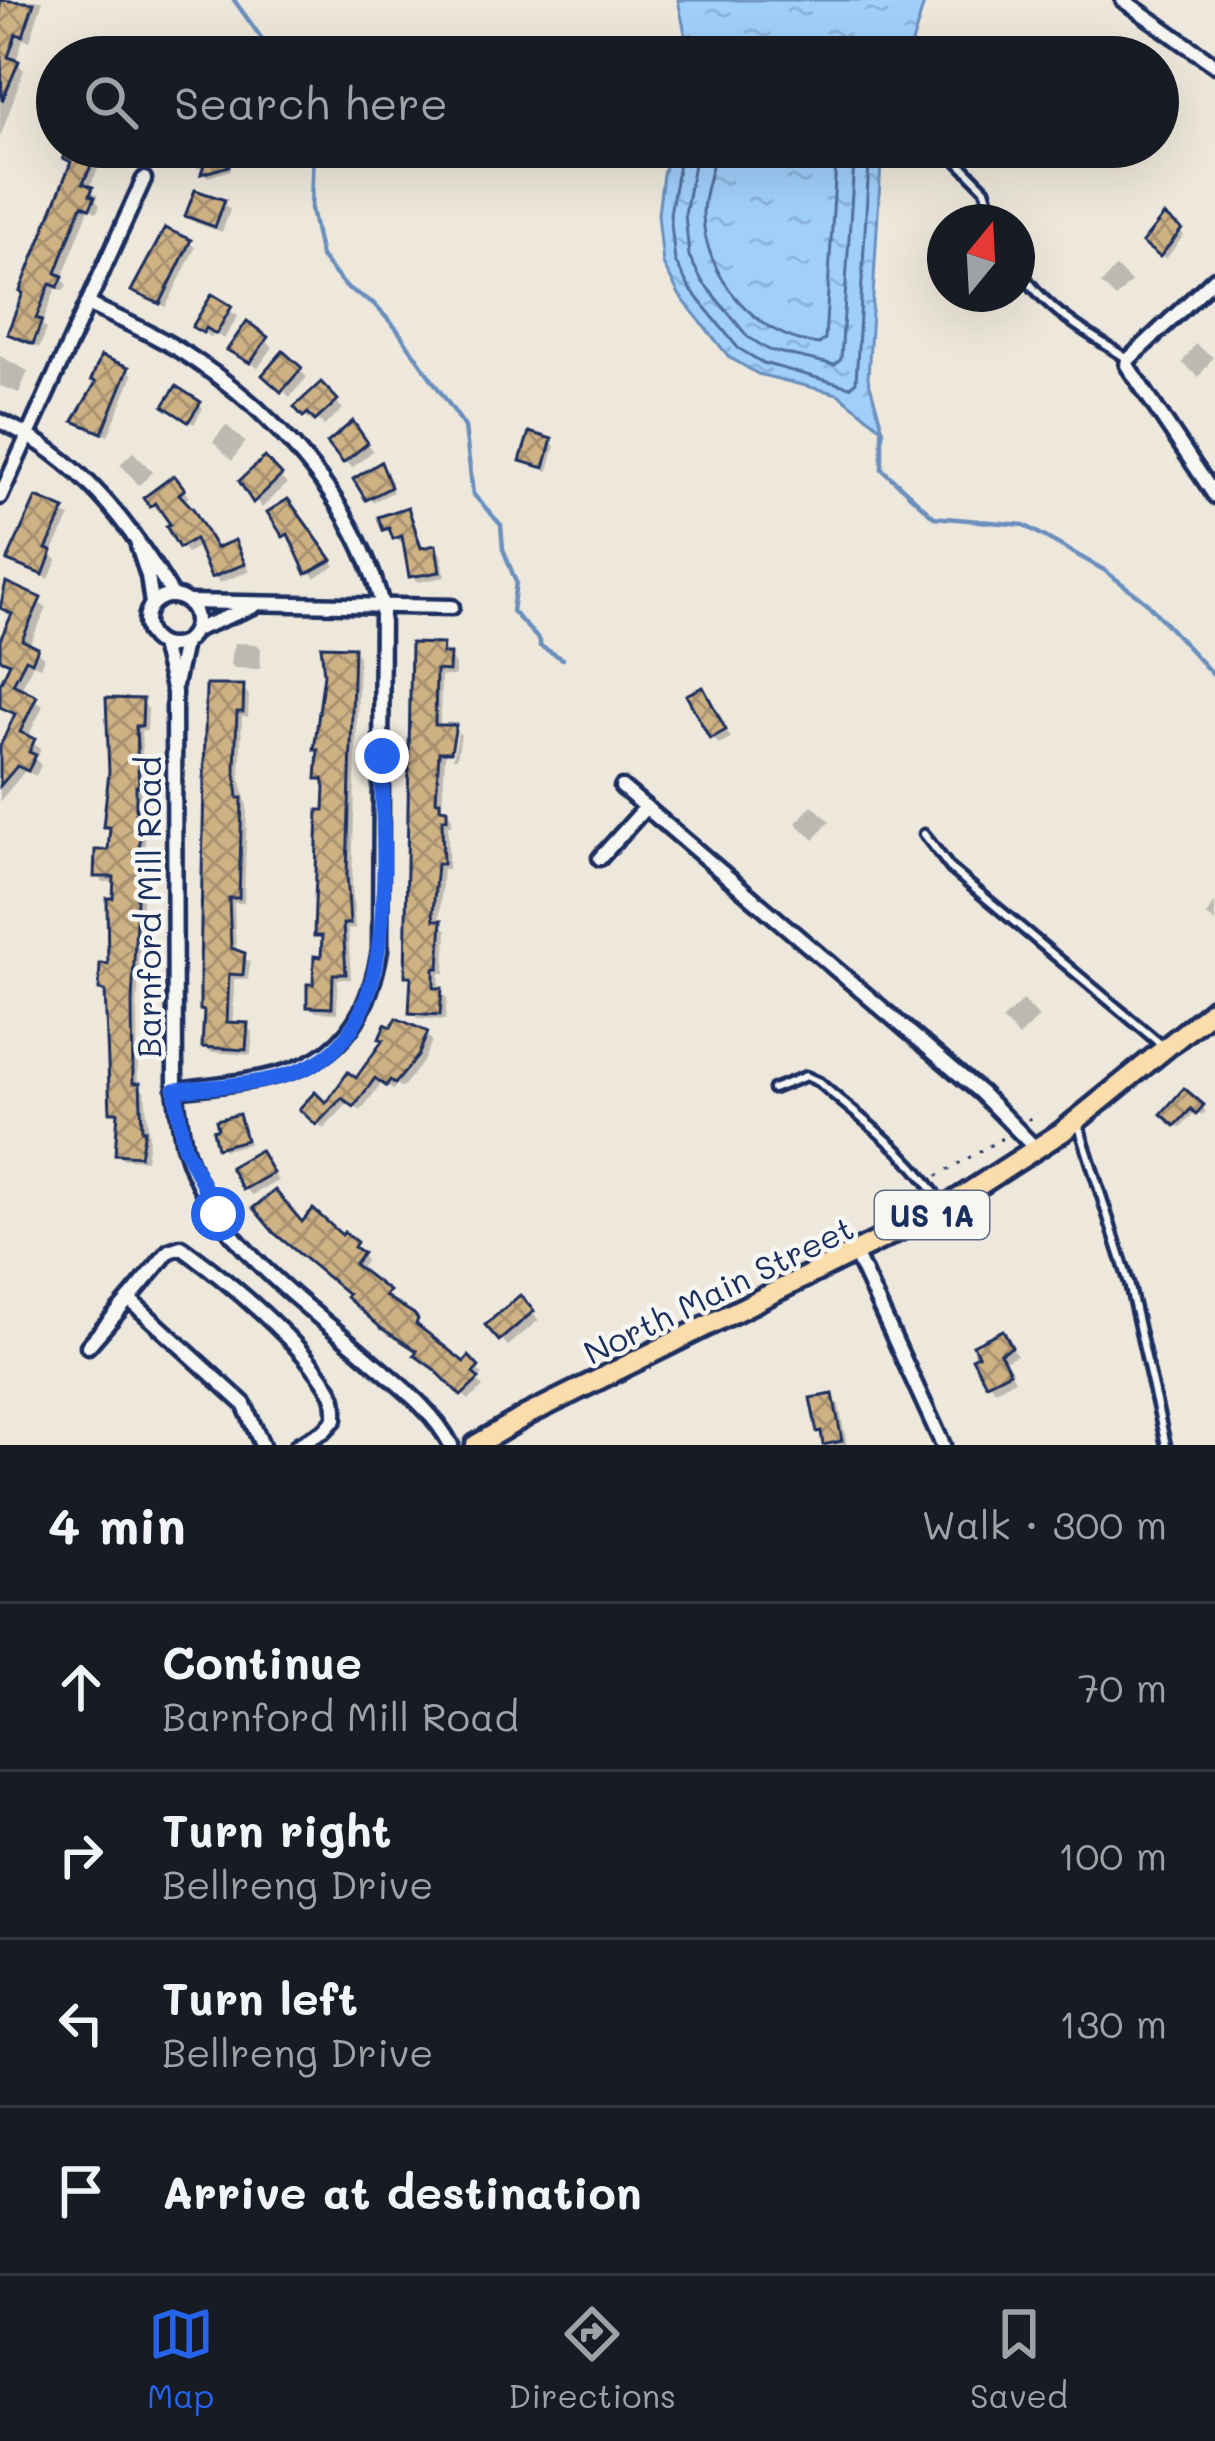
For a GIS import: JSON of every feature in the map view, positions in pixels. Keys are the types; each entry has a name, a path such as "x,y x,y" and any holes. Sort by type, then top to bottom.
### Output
{"main road":[{"name":"North Main Street","path":"476,1445 527,1415 944,1208 1077,1120 1215,1008"}],"street":[{"path":"1123,0 1179,36"},
{"path":"1179,36 1213,58"},
{"path":"0,497 145,179"},
{"path":"1215,278 1128,360 1130,371 1215,496"},
{"path":"90,305 198,362 291,443 329,492 358,541 372,567 382,605 380,950 368,1000 338,1046 310,1066 276,1078 175,1090"},
{"name":"Barnford Mill Road","path":"0,421 28,434 94,485 151,556 173,596"},
{"name":"Barnford Mill Road","path":"136,539 152,604 145,622 162,645 174,692"},
{"path":"152,604 157,598 173,596 188,602 256,605 452,607"},
{"path":"188,602 195,630 256,605"},
{"name":"Barnford Mill Road","path":"195,630 184,643 174,692 175,1090 184,1147 196,1177 249,1256 406,1391 441,1426 452,1445"},
{"path":"162,645 184,643"},
{"path":"622,787 981,1093 1036,1150"},
{"path":"600,858 646,807"},
{"path":"88,1346 169,1250 181,1247 298,1351 330,1390 335,1419 298,1445"},
{"path":"856,1255 943,1445"},
{"path":"129,1299 244,1404 262,1445"}],"lane":[{"path":"964,168 985,189 990,204"},
{"path":"1035,291 1128,360"},
{"path":"924,834 951,869 1166,1048"},
{"path":"773,1089 806,1076 820,1082 932,1186 944,1208"},
{"path":"1077,1120 1129,1283 1166,1445"}],"path":[{"path":"1027,1121 1037,1112"},
{"path":"935,1177 1006,1136"}],"water":[{"path":"678,0 925,0 914,36 686,36"},
{"path":"665,168 881,168 868,378 883,429 838,394 758,374 729,357 680,296 663,264 658,214"}],"building":[{"path":"0,0 34,3 23,36 16,34 8,57 19,61 2,101"},
{"path":"69,168 90,168 83,183 93,187 90,195 95,197 90,208 82,205 56,273 63,276 58,287 50,284 36,318 42,320 33,344 7,334"},
{"path":"195,190 225,200 215,227 185,216"},
{"path":"1164,215 1182,229 1160,257 1142,243"},
{"path":"165,228 191,240 160,304 131,291"},
{"path":"212,294 232,306 216,334 192,327"},
{"path":"247,321 268,337 250,363 227,350"},
{"path":"283,351 302,368 281,392 262,375"},
{"path":"101,356 129,367 102,433 73,421 96,382 91,380"},
{"path":"321,382 338,400 315,421 294,407"},
{"path":"176,386 201,402 188,422 163,406"},
{"path":"353,421 368,443 343,463 327,443"},
{"path":"529,432 552,439 544,468 520,461"},
{"path":"265,457 282,475 253,503 239,481"},
{"path":"381,462 391,487 366,500 353,479"},
{"path":"174,475 185,489 179,494 216,548 235,540 245,564 211,578 195,539 179,548 155,503 150,507 143,498"},
{"path":"36,497 65,509 46,549 52,551 43,575 7,561"},
{"path":"288,499 332,560 306,574 288,534 283,537 267,512"},
{"path":"408,507 421,548 436,545 440,572 409,577 402,536 393,539 389,528 383,530 378,517"},
{"path":"6,582 41,598 22,640 38,648 13,684 37,696 20,732 35,739 29,752 36,755 28,771 17,766 0,786 0,746 15,714 0,707 0,684 10,663 0,659 0,640 12,614 0,608"},
{"path":"411,643 443,644 442,654 450,654 449,671 436,670 435,725 456,725 451,752 439,752 436,801 447,809 447,819 442,819 443,864 437,864 433,912 434,920 442,920 439,968 434,968 434,988 442,988 440,1015 409,1013 411,976 405,976"},
{"path":"321,646 354,647 347,874 350,924 343,924 346,974 333,974 332,1008 307,1007 307,984 313,984 314,956 321,957 322,936 314,936 318,810 324,810 325,787 323,779 316,779 318,750 314,750 324,674"},
{"path":"206,685 244,685 243,712 237,712 235,769 238,798 242,798 239,898 229,898 231,948 245,953 243,975 229,974 227,1022 248,1023 246,1050 202,1047"},
{"path":"703,687 726,730 710,739 686,695"},
{"path":"106,698 143,699 142,726 136,726 136,817 141,817 132,1003 133,1083 140,1083 145,1130 140,1156 115,1154 118,1112 110,1112 105,991 99,990 100,963 108,964 107,898 113,898 114,877 94,877 95,850 108,850 110,827 103,827 109,772"},
{"path":"396,1018 428,1032 418,1056 395,1084 390,1080 386,1086 375,1078 354,1107 342,1098 316,1125 299,1109 315,1092 326,1103 348,1072 356,1078 383,1040 379,1039 385,1024 391,1027"},
{"path":"1184,1088 1204,1105 1196,1114 1191,1109 1175,1126 1161,1114"},
{"path":"239,1114 246,1140 217,1148 216,1120"},
{"path":"260,1150 273,1173 243,1190 230,1167"},
{"path":"275,1190 302,1222 313,1209 357,1242 354,1247 363,1253 354,1264 389,1291 385,1296 414,1314 416,1324 464,1362 469,1356 479,1367 473,1373 479,1379 461,1396 414,1355 417,1351 381,1328 274,1233 253,1208"},
{"path":"520,1295 534,1311 499,1341 485,1325"},
{"path":"1003,1330 1012,1347 1000,1353 1010,1372 986,1384 972,1358 978,1355 973,1345"},
{"path":"833,1394 842,1441 823,1445 810,1398"}],"waterway":[{"path":"234,0 260,36"},
{"path":"312,168 311,209 321,257 346,287 373,303 396,328 465,427 473,494 501,525 503,549 516,582 512,611 540,646 563,659"},
{"path":"882,428 882,469 934,517 1024,525 1104,570 1145,601 1215,677"}],"route":[{"path":"218,1214 184,1147 175,1090 298,1071 321,1060 356,1024 376,976 380,950 382,756"}]}
